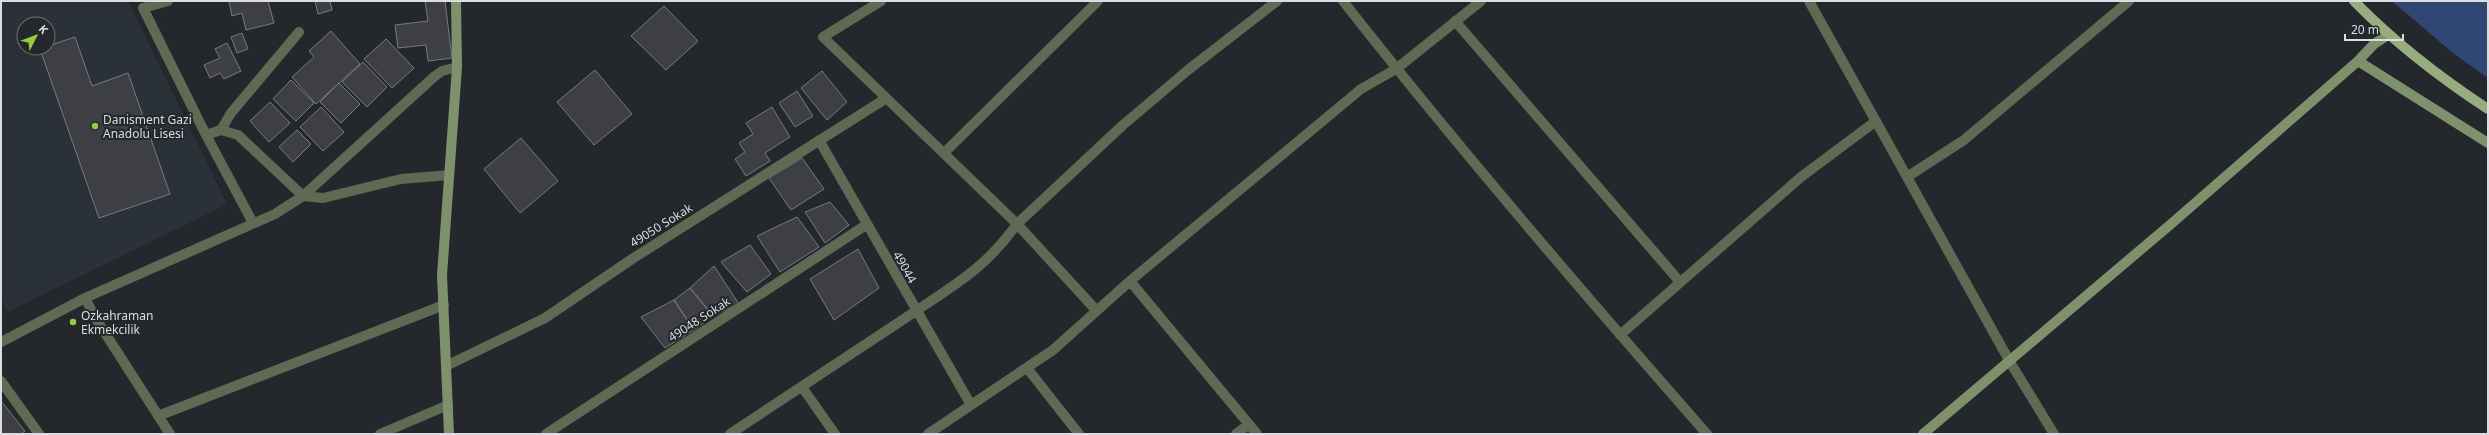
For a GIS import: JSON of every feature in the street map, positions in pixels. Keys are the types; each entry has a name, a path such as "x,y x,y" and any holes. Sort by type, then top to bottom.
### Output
{"main road":[{"path":"449,434 442,275 457,67 456,1"},
{"path":"2354,1 2388,35 2438,76 2488,109"},
{"path":"1923,434 2010,362 2358,61 2374,44 2388,35"},
{"path":"2358,61 2488,143"}],"street":[{"path":"168,1 143,4 206,135 253,223"},
{"path":"881,1 823,38 885,99 944,152 1017,224 1096,310"},
{"path":"944,152 1098,1"},
{"path":"730,434 979,268 994,255 1017,224 1123,125 1188,70 1277,1"},
{"path":"1343,1 1396,69 1620,335 1707,434"},
{"path":"928,434 1053,350 1130,281 1361,89 1396,69 1481,1"},
{"path":"1809,1 2010,362 2054,434"},
{"path":"1907,177 1964,140 2130,1"},
{"path":"1455,21 1680,282"},
{"path":"221,130 230,113 299,32"},
{"path":"1,342 85,298 276,214 303,196 435,76 442,71 457,67"},
{"name":"49050 Sokak","path":"446,366 546,318 632,259 885,99"},
{"path":"1620,335 1801,177 1876,121"},
{"path":"206,135 221,130 238,135 303,196 323,198 401,179 449,175"},
{"name":"49044","path":"819,140 866,225 972,405"},
{"name":"49048 Sokak","path":"546,434 866,225"},
{"path":"1130,281 1258,434"},
{"path":"85,298 96,319 170,434"},
{"path":"158,416 444,305"},
{"path":"1026,368 1079,434"},
{"path":"1,381 39,434"},
{"path":"802,387 835,434"},
{"path":"380,434 448,405"},
{"path":"1236,434 1249,424"}],"shaded area":[{"name":"Danisment Gazi Anadolu Lisesi","path":"1,1 128,1 227,204 8,312 1,298"}],"water":[{"path":"2392,1 2488,1 2488,78 2453,53"}],"building":[{"path":"229,1 268,1 274,23 246,30 242,13 232,16"},
{"path":"315,1 330,1 332,10 318,14"},
{"path":"425,1 445,1 452,58 428,61 426,45 398,48 395,25 428,21"},
{"path":"664,6 698,41 666,70 631,36"},
{"path":"331,31 360,64 316,104 292,77 314,57 309,51"},
{"path":"242,33 248,49 237,53 231,37"},
{"path":"75,37 92,86 128,73 170,194 99,218 42,56 56,56 56,43"},
{"path":"386,39 414,68 392,88 364,59"},
{"path":"227,43 241,71 224,79 220,73 210,78 204,65 220,58 215,49"},
{"path":"363,62 387,87 367,107 342,82"},
{"path":"595,70 632,114 594,145 557,102"},
{"path":"822,71 847,102 827,120 801,88"},
{"path":"291,80 314,103 296,121 273,99"},
{"path":"339,83 360,104 341,123 320,102"},
{"path":"797,91 813,116 795,127 779,103"},
{"path":"270,102 290,123 269,142 250,121"},
{"path":"321,107 344,132 323,151 300,127"},
{"path":"772,107 790,137 765,153 770,161 746,176 735,159 745,152 739,143 753,134 746,123"},
{"path":"297,130 311,144 293,162 279,147"},
{"path":"521,138 558,181 520,213 484,169"},
{"path":"802,158 824,189 791,210 769,178"},
{"path":"830,202 849,225 825,243 805,212"},
{"path":"797,217 819,247 780,272 757,236"},
{"path":"750,245 771,274 747,292 721,262"},
{"path":"858,249 879,288 834,320 810,279"},
{"path":"714,266 739,304 713,316 690,288"},
{"path":"690,288 713,316 694,330 674,300"},
{"path":"674,300 694,330 665,348 641,317"},
{"path":"1,401 25,431 21,434 1,434"}],"place":[{"name":"Danisment Gazi Anadolu Lisesi","path":"95,126"},
{"name":"Ozkahraman Ekmekcilik","path":"73,322"}]}
